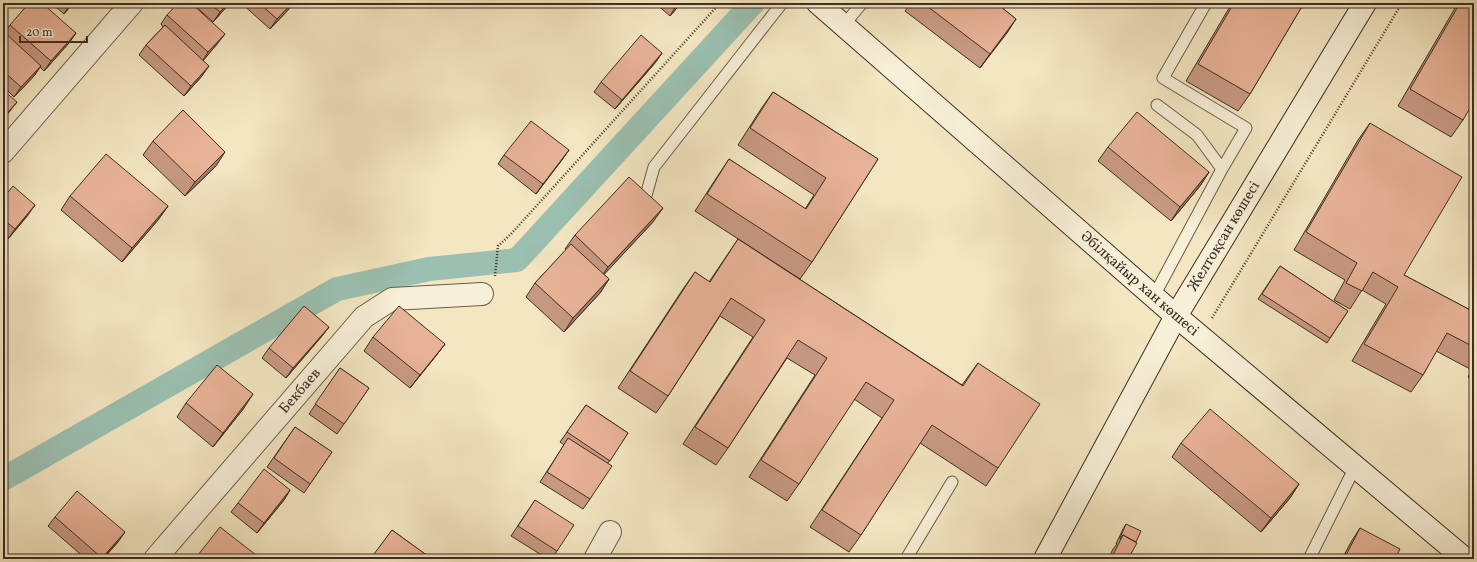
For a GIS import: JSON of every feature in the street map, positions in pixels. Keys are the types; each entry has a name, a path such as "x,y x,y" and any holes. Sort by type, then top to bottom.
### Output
{"street":[{"path":"3,152 132,3"},
{"name":"Әбілқайыр хан көшесі","path":"818,3 1176,316 1465,559"},
{"name":"Желтоқсан көшесі","path":"1045,559 1176,316 1365,3"},
{"name":"Бекбаев","path":"154,559 364,317 392,299 488,287"},
{"path":"595,559 610,532"}],"lane":[{"path":"645,199 654,167 782,3"},
{"path":"844,25 862,3"},
{"path":"1154,296 1222,169 1246,128 1163,78 1206,3"},
{"path":"1157,105 1197,135 1222,169"},
{"path":"1309,559 1355,467"},
{"path":"906,559 952,482"}],"path":[{"path":"488,287 498,246 511,234 720,3"},
{"path":"1201,336 1402,3"}],"building":[{"path":"29,3 42,3 76,33 51,61 10,25"},
{"path":"178,3 191,3 225,34 208,52 167,15"},
{"path":"209,3 228,3 220,12"},
{"path":"259,3 292,3 277,19"},
{"path":"923,3 996,3 1016,19 990,54"},
{"path":"1234,3 1304,3 1250,94 1198,64"},
{"path":"1460,3 1474,3 1474,101 1463,120 1410,89"},
{"path":"165,25 209,66 191,86 146,45"},
{"path":"3,31 41,66 21,87 3,71"},
{"path":"641,35 662,53 622,100 601,82"},
{"path":"3,90 17,102 3,118"},
{"path":"773,92 878,159 812,262 707,194 729,159 806,209 826,178 750,128"},
{"path":"183,110 225,152 195,182 153,141"},
{"path":"1137,112 1209,172 1180,207 1108,147"},
{"path":"531,121 569,150 543,184 504,155"},
{"path":"1370,123 1462,177 1404,275 1474,312 1474,347 1447,333 1423,375 1364,344 1398,287 1373,272 1362,291 1346,283 1357,263 1306,232"},
{"path":"106,154 168,206 132,248 70,196"},
{"path":"629,177 663,208 608,267 575,235"},
{"path":"13,186 35,205 15,229 3,219 3,198"},
{"path":"738,239 963,386 978,363 1040,404 998,468 932,425 861,535 822,510 894,400 866,382 799,484 761,460 827,358 798,340 728,448 695,427 765,320 731,298 668,396 630,371 695,272 710,282"},
{"path":"571,244 609,279 573,318 535,283"},
{"path":"1280,266 1348,311 1330,338 1262,294"},
{"path":"304,306 329,327 293,368 269,348"},
{"path":"399,306 445,344 420,375 373,337"},
{"path":"217,365 253,394 223,433 186,403"},
{"path":"340,368 369,388 344,424 315,404"},
{"path":"586,405 628,433 610,461 567,432"},
{"path":"1210,409 1299,484 1271,518 1181,443"},
{"path":"295,427 332,452 310,484 274,458"},
{"path":"568,438 612,466 590,499 547,472"},
{"path":"264,469 290,490 264,523 238,503"},
{"path":"77,491 125,532 102,558 55,517"},
{"path":"535,500 574,525 557,551 518,526"},
{"path":"1126,524 1141,531 1136,542 1123,535 1120,539"},
{"path":"220,527 256,555 253,559 203,559 198,555"},
{"path":"1360,528 1400,549 1395,559 1344,559"},
{"path":"392,530 432,559 381,559 374,554"},
{"path":"1123,535 1137,543 1128,559 1111,559"}],"waterway":[{"path":"3,479 337,289 429,269 517,260 753,3"}]}
